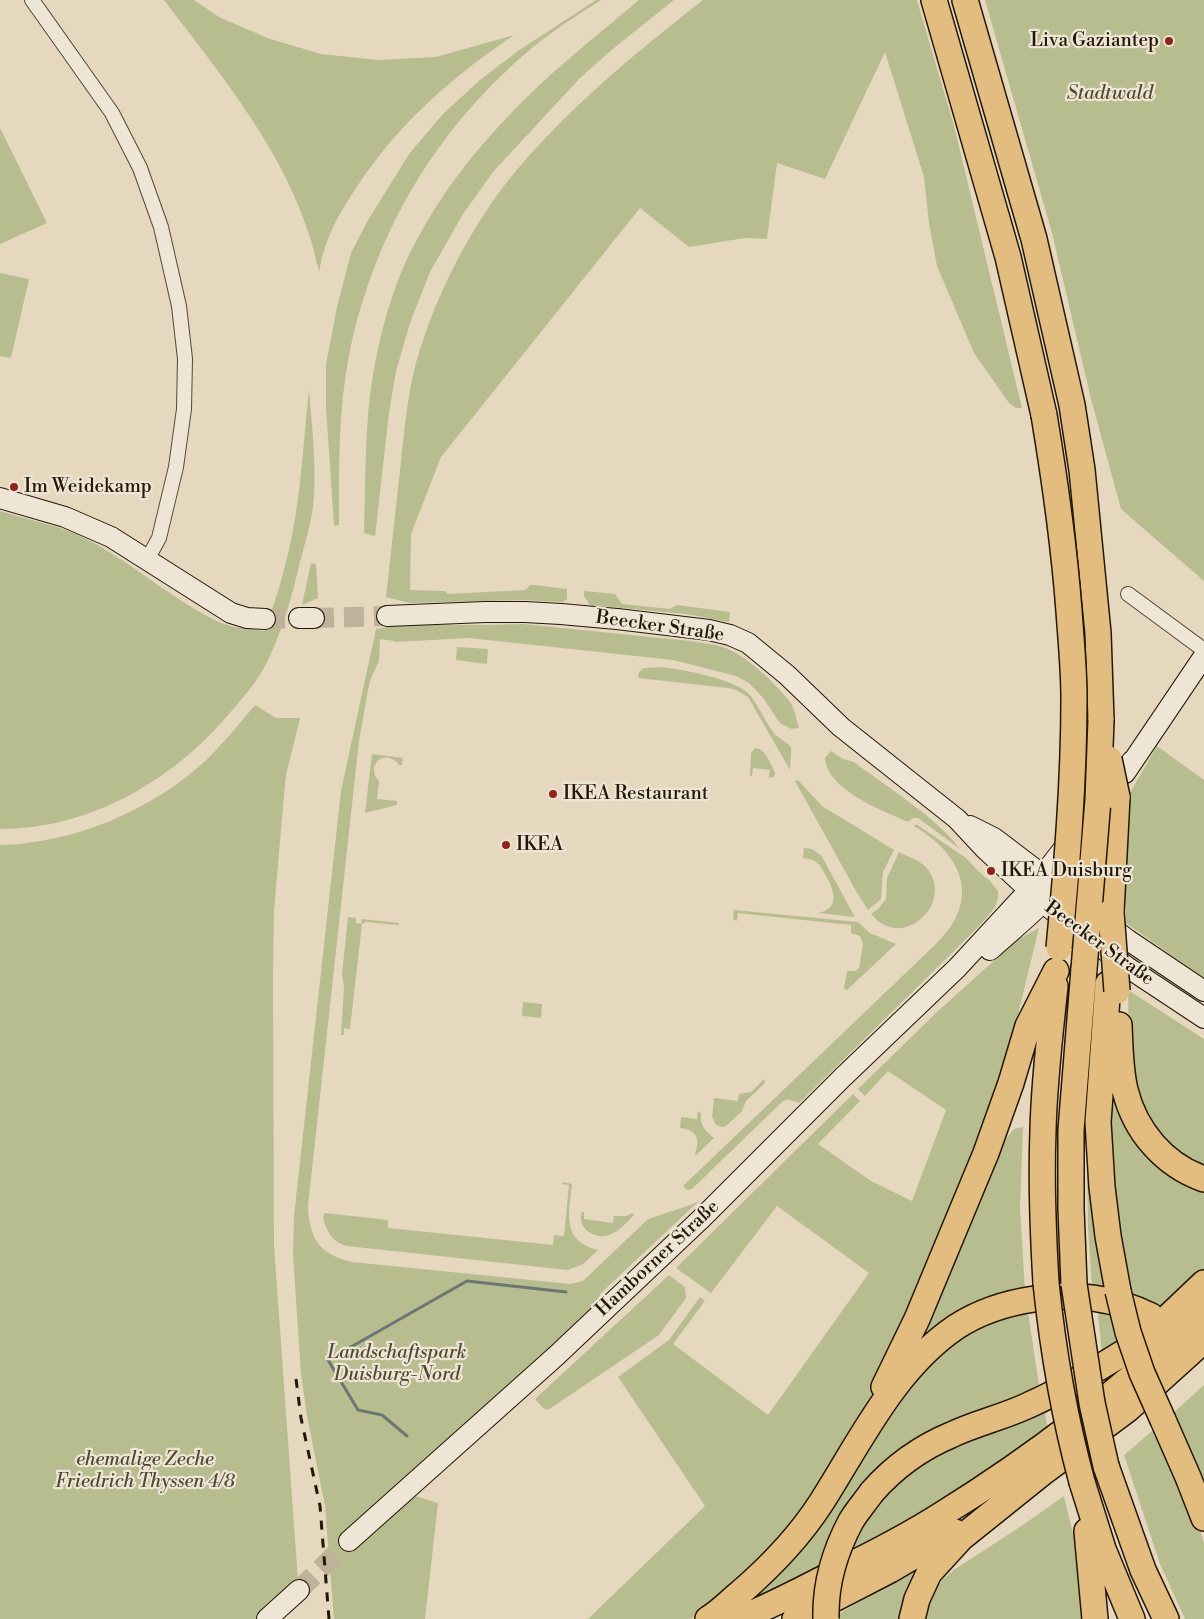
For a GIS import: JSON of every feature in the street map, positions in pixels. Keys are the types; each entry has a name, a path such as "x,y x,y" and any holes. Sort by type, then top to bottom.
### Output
{"highway":[{"path":"934,0 1008,257 1044,416 1055,478 1072,646 1074,697 1072,791 1058,960 1047,1060 1043,1129 1042,1210 1046,1283 1058,1380 1071,1440 1103,1549 1132,1619"},
{"path":"965,0 1034,239 1072,405 1082,470 1098,633 1101,720 1098,800 1071,1130 1071,1209 1074,1284 1092,1403 1106,1466 1143,1570 1166,1619"},
{"path":"1101,720 1117,798 1111,912 1112,988 1125,1091 1135,1117 1148,1140 1167,1160 1194,1176 1204,1179"},
{"path":"866,1428 917,1318 986,1152 1011,1083 1028,1026 1058,960"},
{"path":"1112,988 1098,1122 1102,1187 1108,1236 1128,1332 1142,1373 1204,1518"},
{"path":"826,1619 829,1582 838,1551 852,1520 887,1475 914,1454 951,1434 1028,1406 1071,1384 1148,1328 1204,1283"},
{"path":"708,1619 756,1578 801,1531 820,1504 866,1428 899,1383 925,1354 956,1327 986,1312 1017,1302 1054,1295 1094,1298 1137,1309 1148,1328"},
{"path":"912,1619 917,1599 929,1573 942,1557 1034,1466 1204,1312"},
{"path":"795,1619 890,1570 952,1534 1034,1466 1148,1328"},
{"path":"739,1619 879,1550 940,1515 1034,1466 1128,1408 1204,1340"},
{"path":"1172,1370 1192,1362 1204,1352"},
{"path":"1082,1482 1095,1619"}],"street":[{"path":"32,0 112,113 140,168 161,227 179,306 185,359 184,409 176,467 159,538 147,560"},
{"path":"0,498 65,518 111,537 231,613 246,618 265,619"},
{"path":"1128,594 1204,650"},
{"name":"Beecker Straße","path":"387,616 525,612 561,614 709,630 730,635 748,643 787,675 841,727 957,819 985,850 1036,897 1127,967 1204,1018"},
{"name":"Hamborner Straße","path":"349,1542 556,1356 702,1218 850,1070 1036,897 1050,881 1204,656"},
{"name":"Beecker Straße","path":"957,819 994,838 1128,940 1204,991"},
{"path":"267,1619 298,1590"}],"green space":[{"path":"164,0 194,0 219,17 270,39 321,54 378,60 436,57 514,35 469,68 428,102 392,140 358,185 333,227 322,257 319,272 309,234 295,197 277,162 235,95"},
{"path":"596,0 601,0 542,40 506,71 473,105 443,142 417,181 394,222 360,310 349,356 341,419 339,525 334,526 326,408 326,364 337,307 351,253 367,222 409,154 443,114 480,80 518,51"},
{"path":"639,0 674,0 580,78 493,172 463,214 430,272 410,323 396,371 389,413 375,536 364,533 366,448 371,385 378,347 387,314 411,251 429,218 453,182 493,132 550,75"},
{"path":"703,0 917,0 954,126 1022,408 1016,408 1009,403 974,353 937,266 929,223 924,177 885,52 825,179 777,163 767,239 745,238 689,247 640,208 441,457 411,534 410,590 445,591 448,594 526,590 530,585 534,585 567,589 567,599 563,602 524,600 410,603 386,597 413,375 439,299 463,249 507,182 551,132 625,63"},
{"name":"Stadtwald","path":"985,0 1204,0 1204,581 1121,509 1091,399 1052,233"},
{"path":"0,128 47,223 0,244"},
{"path":"0,273 29,279 11,358 0,356"},
{"path":"309,390 314,469 312,514 294,586 277,640 257,679 229,714 182,760 155,780 127,797 97,810 66,820 33,827 0,829 0,511 60,528 83,537 110,552 203,614 224,624 264,631 286,564 292,534 299,493"},
{"path":"311,563 316,564 318,598 302,605"},
{"path":"584,591 615,594 622,604 670,609 677,605 730,612 729,622 686,614 590,605 584,596"},
{"name":"Landschaftspark Duisburg-Nord","path":"523,624 690,641 728,649 753,665 784,695 793,708 799,728 791,729 780,723 763,698 749,683 736,676 673,660 469,638 395,642 380,639 379,661 368,690 359,741 308,1206 314,1236 324,1250 341,1259 352,1262 570,1284 583,1281 648,1219 700,1200 601,1293 589,1315 412,1495 438,1503 425,1619 334,1619 325,1506 307,1416 301,1374 293,1255 294,1216 341,791 376,629 387,627 387,625"},
{"path":"457,647 488,649 487,664 456,660"},
{"path":"663,667 720,679 732,683 748,693 773,732 791,747 790,770 748,697 728,688 638,678 639,672 644,668"},
{"name":"ehemalige Zeche Friedrich Thyssen 4/8","path":"255,705 276,718 300,718 286,775 274,911 273,977 274,1245 298,1581 257,1619 0,1619 0,845 27,843 82,831 136,809 160,795 204,762"},
{"path":"1157,746 1204,780 1204,979 1126,923 1124,803"},
{"path":"755,748 762,751 767,757 775,773 774,777 769,778 770,770 753,768 752,776 750,776 751,753"},
{"path":"831,751 843,759 854,762 910,803 938,825 960,849 918,818 913,818 908,822 871,805 846,790 828,770 825,758"},
{"path":"372,754 403,758 402,765 399,765 394,760 383,758 378,760 374,769 379,781 377,799 397,801 397,805 365,813"},
{"path":"798,780 822,806 894,850 883,872 881,899 868,910 795,781"},
{"path":"916,824 966,858 990,881 998,891 995,907 948,957 799,1103 787,1099 782,1102 692,1189 687,1190 683,1186 937,943 952,924 960,906 962,892 960,879 948,854 914,826"},
{"path":"804,848 812,849 821,855 855,917 818,913 825,911 832,904 832,889 819,864 814,860 803,858"},
{"path":"899,852 921,863 932,876 935,890 932,904 924,916 913,924 899,928 885,925 871,914 886,899 887,878"},
{"path":"734,910 858,922 870,933 896,944 847,990 844,989 847,971 855,971 859,968 863,944 860,936 851,933 851,925 738,913 737,921 733,919"},
{"path":"348,917 356,918 356,923 361,924 362,919 399,923 399,925 366,922 362,924 350,1029 344,1028 344,1035 341,1035 344,986 342,974"},
{"path":"1039,928 1003,1076 906,1326 871,1401 824,1492 729,1594 691,1619 588,1619 705,1506 618,1377 669,1340 700,1297 705,1301 673,1344 768,1415 869,1273 777,1206 711,1293 676,1268 853,1094 860,1101 818,1144 871,1181 912,1201 946,1110 888,1071 865,1096 858,1089 937,1012 1017,940"},
{"path":"1128,990 1204,1039 1204,1169 1172,1149 1151,1120 1142,1103 1130,1048"},
{"path":"523,1002 542,1004 541,1018 522,1016"},
{"path":"1113,1043 1118,1092 1204,1187 1204,1270 1161,1310 1130,1293 1120,1240 1108,1124"},
{"path":"764,1079 765,1083 746,1101 742,1111 726,1126 716,1125 712,1117 714,1098 738,1101 739,1094 751,1092"},
{"path":"1091,1088 1109,1291 1092,1288 1087,1172"},
{"path":"698,1111 701,1113 701,1121 704,1127 714,1138 696,1155 696,1136 690,1131 680,1128 681,1117 697,1119"},
{"path":"1023,1127 1020,1208 1025,1291 902,1367 992,1156 1014,1129"},
{"path":"563,1182 572,1184 569,1215 573,1233 586,1246 598,1250 583,1264 568,1270 347,1246 331,1236 323,1217 325,1213 388,1220 388,1228 553,1245 554,1235 564,1236 569,1185 562,1184"},
{"path":"582,1212 584,1212 584,1219 613,1223 614,1216 626,1216 632,1213 634,1215 616,1232 598,1236 584,1228 581,1218"},
{"path":"669,1275 685,1287 686,1298 659,1335 548,1410 543,1408 535,1399"},
{"path":"1027,1306 1040,1392 909,1446 823,1569 738,1609 904,1389 959,1335"},
{"path":"1097,1306 1114,1309 1123,1343 1102,1354"},
{"path":"1204,1385 1204,1488 1172,1414"},
{"path":"1043,1405 1048,1428 937,1508 846,1557 860,1524 918,1459"},
{"path":"1157,1427 1198,1523 1204,1543 1204,1619 1185,1619 1160,1564 1124,1455"},
{"path":"1064,1496 1077,1551 1086,1619 923,1619 929,1601 942,1580 955,1569"},
{"path":"920,1568 905,1619 836,1619 836,1615"}],"waterway":[{"path":"407,1436 382,1415 358,1410 328,1360 467,1281 566,1292"}],"tunnel":[{"path":"314,618 387,616"},
{"path":"265,619 299,618"},
{"path":"299,1590 349,1541"}],"railway":[{"path":"296,1379 301,1418 320,1506 329,1619"}],"place":[{"name":"Liva Gaziantep","path":"1169,41"},
{"name":"Im Weidekamp","path":"14,487"},
{"name":"IKEA Restaurant","path":"553,794"},
{"name":"IKEA","path":"506,845"},
{"name":"IKEA Duisburg","path":"991,871"}]}
